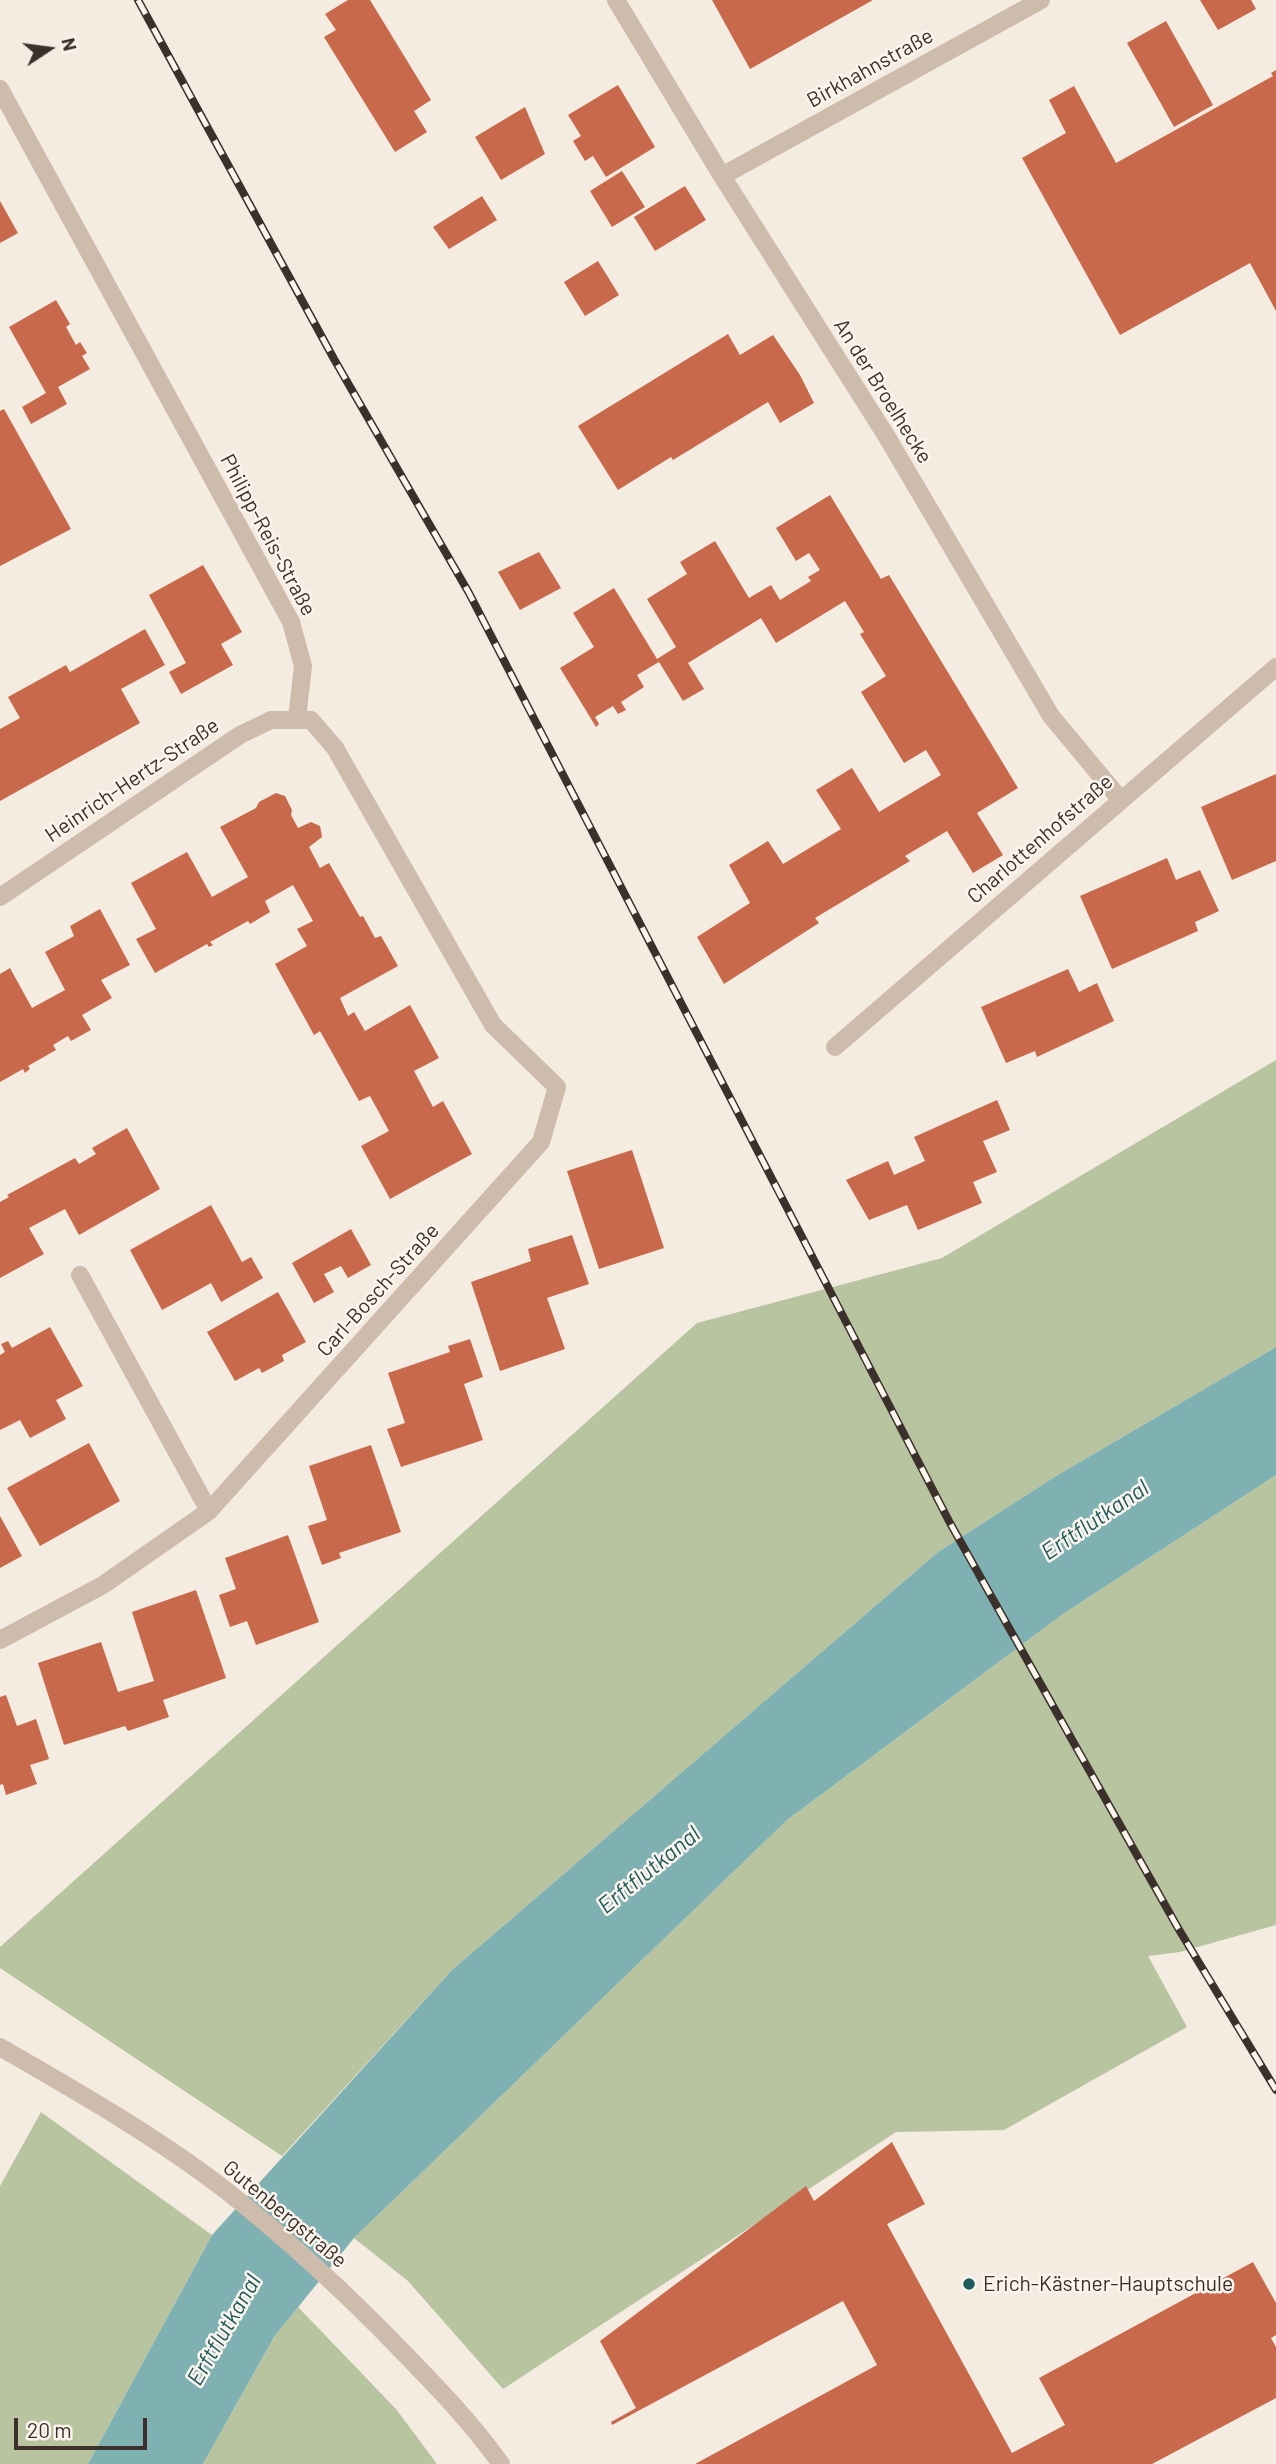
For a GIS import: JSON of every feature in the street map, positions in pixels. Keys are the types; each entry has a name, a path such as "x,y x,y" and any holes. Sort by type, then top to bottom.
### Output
{"street":[{"name":"An der Broelhecke","path":"615,0 722,176 887,437 1051,716 1120,799"},
{"name":"Birkhahnstraße","path":"722,176 1041,0"},
{"name":"Philipp-Reis-Straße","path":"0,89 291,622 303,666 297,719"},
{"name":"Charlottenhofstraße","path":"835,1048 1120,799 1276,667"},
{"name":"Heinrich-Hertz-Straße","path":"0,897 240,735 271,720 297,719"},
{"name":"Carl-Bosch-Straße","path":"0,1640 103,1585 209,1511 541,1142 557,1087 493,1025 335,748 311,720 297,719"},
{"path":"80,1275 209,1511"},
{"name":"Gutenbergstraße","path":"0,2047 71,2088 227,2192 347,2295 456,2406 501,2464"}],"green space":[{"path":"1276,1060 1276,1347 1056,1476 938,1552 452,1970 282,2156 0,1968 0,1947 697,1323 942,1258"},
{"path":"1276,1475 1276,1925 1180,1952 1148,1956 1187,2027 1004,2130 896,2132 503,2389 408,2281 354,2238 787,1820 1063,1614"},
{"path":"41,2112 212,2235 88,2464 0,2464 0,2186"},
{"path":"298,2307 396,2409 437,2464 203,2464 274,2337"}],"water":[{"name":"Erftflutkanal","path":"1276,1347 1276,1475 1063,1614 787,1820 354,2238 274,2337 203,2464 88,2464 212,2235 452,1970 938,1552 1056,1476"}],"building":[{"path":"348,0 370,0 431,100 414,111 427,132 395,152 324,37 336,30 325,14"},
{"path":"712,0 873,0 750,69"},
{"path":"1200,0 1251,0 1256,9 1218,30"},
{"path":"1166,21 1213,105 1174,127 1127,43"},
{"path":"1276,70 1276,311 1250,263 1120,335 1022,158 1066,133 1049,100 1074,86 1116,163 1273,76 1271,73"},
{"path":"618,85 655,147 606,177 593,156 585,161 573,141 581,136 568,115"},
{"path":"525,107 545,154 501,180 475,137"},
{"path":"622,171 645,207 612,227 590,191"},
{"path":"685,186 706,220 655,251 634,217"},
{"path":"482,196 497,220 449,249 433,227"},
{"path":"0,201 18,233 0,243"},
{"path":"598,261 619,295 585,316 564,282"},
{"path":"56,300 70,324 66,327 76,345 80,342 87,353 82,356 90,369 58,387 67,404 31,424 22,407 46,393 9,327"},
{"path":"728,334 740,355 773,335 800,375 814,403 780,423 768,402 618,490 578,426"},
{"path":"4,409 71,529 0,566 0,411"},
{"path":"830,495 881,579 889,575 1018,788 977,813 1003,855 973,873 947,831 905,856 910,861 815,918 819,923 724,984 697,937 750,903 729,865 768,841 783,864 841,829 816,790 852,768 879,812 941,775 926,750 904,763 861,692 886,676 860,634 864,632 845,601 776,643 761,618 688,663 704,689 683,701 659,662 637,675 644,687 621,702 626,710 618,714 613,706 595,717 599,724 596,727 560,668 594,647 573,613 614,588 657,659 676,647 647,599 687,574 680,562 715,541 749,598 771,585 780,600 811,581 808,577 820,570 809,553 796,561 776,528"},
{"path":"539,552 561,588 520,610 498,572"},
{"path":"203,565 242,632 221,644 233,665 181,694 169,672 186,663 149,595"},
{"path":"145,629 165,665 121,689 140,723 0,801 0,729 20,718 8,697 66,665 70,672"},
{"path":"1276,774 1276,861 1232,880 1201,807"},
{"path":"276,793 285,796 298,828 311,822 320,826 322,837 309,847 320,868 329,863 360,917 363,916 375,938 381,936 398,966 340,998 348,1016 354,1012 365,1031 410,1005 439,1058 414,1071 433,1107 443,1101 472,1154 390,1199 361,1146 389,1131 370,1096 359,1101 320,1031 314,1035 275,964 307,946 297,929 313,921 293,885 265,901 270,912 210,942 213,945 209,947 207,944 155,973 136,939 156,929 131,883 187,852 212,897 248,877 220,827 256,808 259,802"},
{"path":"1167,858 1176,880 1200,870 1219,911 1195,922 1198,931 1112,969 1080,896"},
{"path":"100,909 130,965 101,980 112,998 82,1015 91,1030 71,1041 68,1036 53,1045 56,1050 28,1066 30,1069 25,1073 23,1069 0,1082 0,974 10,968 32,1008 65,990 45,952 74,936 70,926"},
{"path":"1068,969 1079,992 1097,983 1114,1021 1037,1057 1035,1051 1006,1063 981,1007"},
{"path":"997,1100 1010,1130 983,1141 997,1172 973,1182 982,1203 918,1230 907,1205 869,1220 846,1180 888,1161 894,1175 925,1161 914,1137"},
{"path":"127,1128 160,1189 79,1235 65,1209 29,1228 44,1254 0,1278 0,1202 9,1197 7,1195 75,1158 79,1164 96,1154 92,1148"},
{"path":"632,1150 664,1248 599,1269 567,1171"},
{"path":"211,1205 242,1262 251,1257 263,1278 221,1302 211,1283 162,1310 130,1250"},
{"path":"351,1229 371,1265 348,1278 341,1266 324,1274 334,1292 314,1303 292,1263"},
{"path":"572,1235 589,1284 547,1298 565,1349 500,1371 471,1282 531,1261 528,1249"},
{"path":"278,1292 306,1342 282,1355 284,1361 262,1373 259,1368 235,1381 207,1332"},
{"path":"50,1327 83,1386 56,1400 66,1419 30,1438 20,1420 0,1430 0,1355 5,1352 1,1344 8,1341 12,1348"},
{"path":"470,1339 483,1377 464,1384 483,1440 401,1467 387,1429 405,1423 388,1373 450,1352 448,1346"},
{"path":"89,1443 120,1501 40,1546 7,1488"},
{"path":"371,1445 401,1532 339,1553 341,1558 322,1565 308,1526 327,1520 309,1466"},
{"path":"0,1516 22,1556 0,1568"},
{"path":"288,1535 319,1622 256,1645 247,1621 230,1627 219,1595 236,1589 225,1558"},
{"path":"196,1590 226,1678 163,1700 169,1717 128,1731 125,1726 64,1745 38,1663 101,1642 118,1692 154,1681 132,1612"},
{"path":"6,1695 17,1726 36,1719 49,1759 30,1765 37,1784 6,1795 3,1784 0,1785 0,1697"},
{"path":"892,2142 925,2204 887,2224 1012,2453 1065,2425 1039,2378 1253,2262 1276,2303 1276,2335 1271,2338 1276,2347 1276,2398 1152,2464 695,2464 877,2365 843,2301 612,2425 611,2422 636,2408 600,2341 806,2186 814,2201"}],"railway":[{"path":"138,0 334,359 469,593 950,1523 1178,1928 1276,2090"}],"place":[{"name":"Erich-Kästner-Hauptschule","path":"969,2284"}]}
